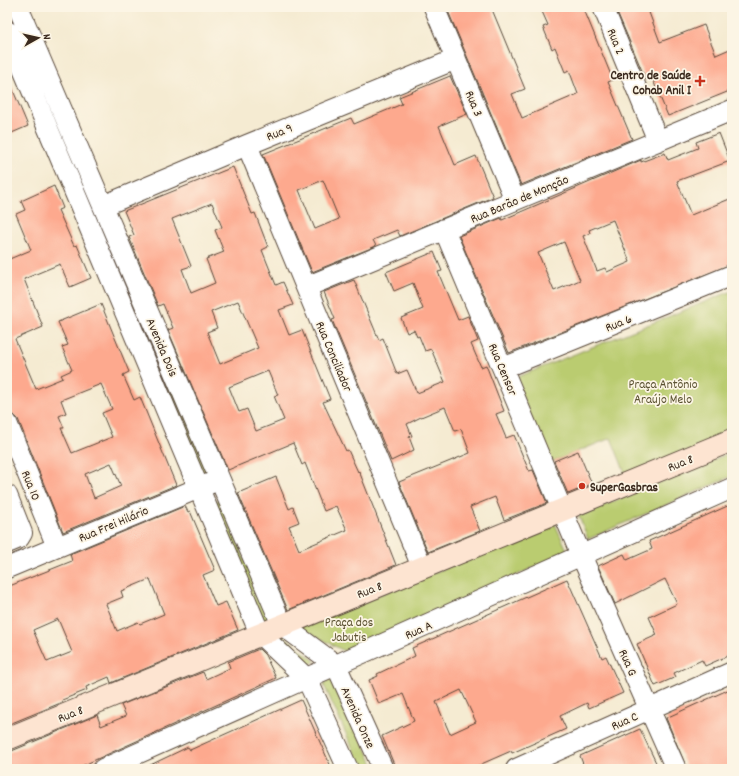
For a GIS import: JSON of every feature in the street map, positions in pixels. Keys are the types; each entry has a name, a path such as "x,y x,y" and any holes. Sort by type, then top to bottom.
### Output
{"street":[{"name":"Avenida Dois","path":"18,7 282,625"},
{"name":"Rua 3","path":"434,7 515,200"},
{"name":"Rua 2","path":"603,7 658,141"},
{"name":"Avenida Dois","path":"7,31 260,634 307,678"},
{"name":"Rua 9","path":"103,206 456,59"},
{"name":"Rua Barão de Monção","path":"306,286 732,110"},
{"name":"Rua Conciliador","path":"247,145 422,567"},
{"name":"Rua Censor","path":"444,229 581,555"},
{"name":"Rua 6","path":"503,368 732,275"},
{"name":"Rua 10","path":"7,423 57,547"},
{"name":"Rua 8","path":"7,739 732,440"},
{"name":"Rua Frei Hilário","path":"7,568 220,479"},
{"name":"Rua A","path":"103,769 732,488"},
{"path":"7,496 22,533 19,538 7,543"},
{"name":"Rua G","path":"581,555 676,769"},
{"path":"282,625 336,665"},
{"name":"Avenida Onze","path":"336,665 383,769"},
{"name":"Rua C","path":"516,769 732,672"},
{"path":"307,678 348,769"}],"green space":[{"path":"114,241 214,481 202,487 105,245"},
{"name":"Praça Antônio Araújo Melo","path":"732,291 732,434 627,478 611,438 549,463 515,378"},
{"path":"732,452 732,476 588,539 579,516"},
{"path":"219,500 272,622 260,628 208,504"},
{"name":"Praça dos Jabutis","path":"555,524 568,552 346,652 299,627"},
{"path":"282,635 315,661 306,668 275,639"},
{"path":"335,677 375,769 362,769 323,683"}],"building":[{"path":"458,7 491,7 525,89 512,94 522,118 578,94 569,70 565,72 555,47 552,49 543,27 548,25 540,7 583,7 613,80 608,82 632,139 521,185 448,11"},
{"path":"615,7 647,7 660,42 704,25 716,55 732,48 732,90 668,116 652,78 646,80"},
{"path":"7,76 28,126 7,135"},
{"path":"450,76 467,114 439,126 455,165 476,156 493,197 400,236 397,230 373,240 376,246 312,272 263,154 351,118 354,124 402,104 399,97","holes":["323,180 339,219 315,229 299,190"]},
{"path":"719,133 730,161 677,181 691,215 732,198 732,264 509,353 459,236 501,218 502,220 641,160 641,162 665,153 668,160 698,148 696,142","holes":["613,220 630,262 607,272 605,268 597,271 583,236 590,233 589,230","564,242 580,280 554,291 538,253"]},
{"path":"233,167 252,214 255,213 268,247 262,250 276,285 283,282 293,305 279,310 289,335 302,330 330,399 323,402 346,451 348,450 358,472 359,471 396,565 288,610 238,493 276,477 289,509 293,507 299,522 289,526 299,550 347,530 336,506 324,511 305,463 302,465 293,443 228,470 168,330 173,328 163,304 158,306 129,237 134,235 124,211","holes":["212,203 222,227 215,230 224,252 206,259 215,283 191,293 182,269 191,266 172,219","238,301 258,348 220,364 207,332 217,328 211,312","268,371 278,395 274,396 284,420 256,431 247,409 239,412 229,387"]},
{"path":"54,186 63,208 58,210 74,246 77,245 91,278 70,287 60,264 24,279 43,327 15,339 36,389 63,378 61,375 72,370 62,347 68,345 58,322 101,304 129,372 123,375 134,400 140,397 176,485 63,532 18,419 12,413 7,402 7,260 31,250 16,214 25,210 21,201","holes":["101,384 112,409 102,413 112,437 72,453 61,428 64,428 59,416 66,413 61,400","111,463 121,486 94,498 85,474"]},
{"path":"434,252 442,271 438,272 458,320 468,316 478,341 471,344 481,367 486,365 504,411 496,414 506,438 514,435 529,471 533,470 547,503 504,520 495,497 470,507 480,531 428,552 399,482 470,453 461,429 455,431 445,407 421,417 407,424 412,436 409,437 414,450 391,461 332,320 335,319 324,292 354,280 379,340 383,338 397,374 407,370 417,393 445,382 431,349 425,351 419,336 417,337 414,330 407,333 401,318 423,309 413,283 394,291 386,272"},
{"path":"578,451 592,484 568,494 554,461"},
{"path":"732,504 732,654 705,666 702,660 674,673 676,677 655,686 637,644 657,635 649,617 677,604 665,579 615,604 598,566 624,554 627,560 652,549 649,541"},
{"path":"185,506 188,512 190,511 215,570 203,575 216,606 226,602 238,630 111,683 109,677 86,687 87,690 62,700 63,702 7,725 7,587 72,561 70,554","holes":["150,579 164,614 140,624 138,622 117,631 106,604 123,597 121,591","58,619 72,652 47,662 33,630"]},
{"path":"567,579 602,658 606,656 623,693 589,708 587,703 560,716 566,729 512,753 511,751 470,769 396,769 382,736 414,721 403,694 379,704 369,680 378,676 377,674 415,656 412,648","holes":["461,690 476,722 450,734 436,702"]},
{"path":"259,649 265,655 276,678 75,769 7,769 7,753 97,715 101,726 126,716 121,705 203,672 206,679 230,668 228,662"},
{"path":"732,688 732,769 687,769 666,718"},
{"path":"301,700 332,769 142,769 188,747 190,750"},
{"path":"640,729 659,769 585,769 580,756"}],"place":[{"name":"Centro de Saúde Cohab Anil I","path":"700,81"},
{"name":"SuperGasbras","path":"582,486"}]}
